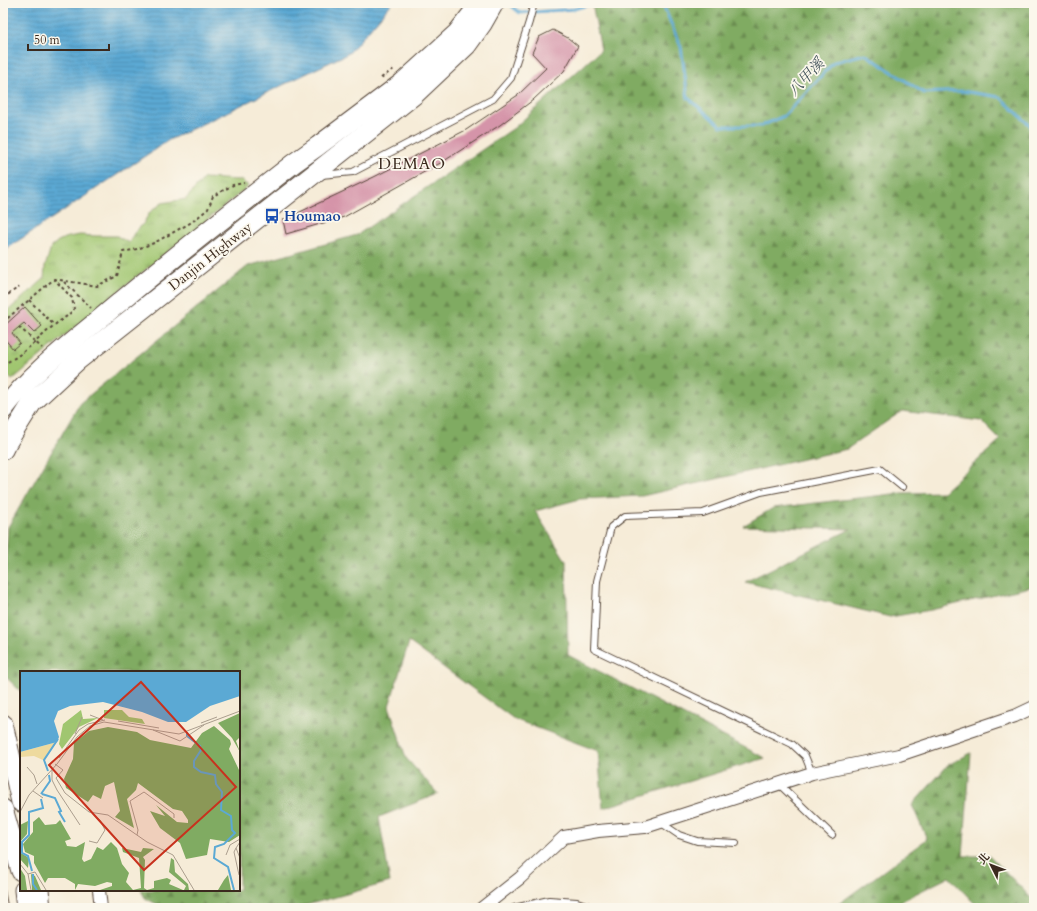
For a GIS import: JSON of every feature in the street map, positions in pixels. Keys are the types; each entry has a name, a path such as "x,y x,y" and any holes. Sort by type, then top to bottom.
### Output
{"main road":[{"name":"Danjin Highway","path":"3,450 32,403 77,362 303,169 318,146 402,83 457,33 471,16 479,3"},
{"name":"Danjin Highway","path":"9,400 40,369 148,277 303,169 414,95 467,45 482,24 494,3"},
{"path":"3,724 20,798"},
{"path":"3,809 20,868"},
{"path":"24,891 26,908"},
{"path":"39,891 41,908"}],"street":[{"path":"482,908 520,878 564,837 598,831 645,827 812,773 899,755 1015,716 1034,707"},
{"path":"99,891 101,908"}],"lane":[{"path":"303,169 353,172 493,99 511,78 533,5"},
{"path":"812,773 805,756 792,744 594,649 597,581 611,527 625,516 703,514 761,492 880,469 902,487"},
{"path":"778,784 832,835"},
{"path":"660,822 679,835 696,841 736,843"},
{"path":"514,908 549,900 577,902 595,908"}],"path":[{"path":"54,279 97,286 116,276 123,252 154,243 192,222 208,209 213,196 232,185 247,182"},
{"path":"3,322 54,279"},
{"path":"4,363 13,360 54,325 70,315 74,309 72,298 54,279"},
{"path":"63,281 92,309"},
{"path":"3,298 19,287"},
{"path":"29,300 54,325"},
{"path":"19,327 44,349"}],"green space":[{"path":"592,3 1034,3 1034,586 931,610 890,617 745,582 851,529 743,526 773,508 901,493 943,492 1000,440 981,421 902,411 847,449 642,496 580,499 535,511 566,561 568,655 765,758 603,808 598,751 514,719 409,642 389,706 406,758 438,794 379,817 390,882 296,908 164,908 145,898 142,891 240,891 240,671 20,671 20,691 3,674 3,603 8,527 80,403 248,266 357,235 514,128 601,50"},
{"path":"204,178 240,180 249,186 93,312 12,380 3,371 3,315 44,279 45,267 51,247 58,241 68,237 80,235 117,236 129,243 134,233 143,224 150,212 162,203 186,199"},
{"path":"971,753 963,856 990,856 1034,901 1034,908 979,908 949,877 887,908 833,908 927,839 912,805 948,765"}],"water":[{"path":"3,3 392,3 349,53 169,140 3,251"}],"building":[{"path":"553,30 568,38 578,46 564,71 533,100 500,125 444,161 344,217 286,234 283,220 374,177 466,130 518,95 546,68 532,53 539,37"},
{"path":"25,307 42,326 34,333 24,323 12,333 20,343 13,349 3,337 3,327"},
{"path":"4,887 8,908 3,908"}],"waterway":[{"name":"八甲溪","path":"508,3 520,13 574,9 595,3"},
{"name":"八甲溪","path":"656,3 664,7 681,47 688,98 721,126 761,126 784,116 834,62 865,54 924,93 962,91 1000,97 1034,129"}],"place":[{"name":"Houmao","path":"272,216"}],"district":[{"name":"DEMAO","path":"412,163"}]}
